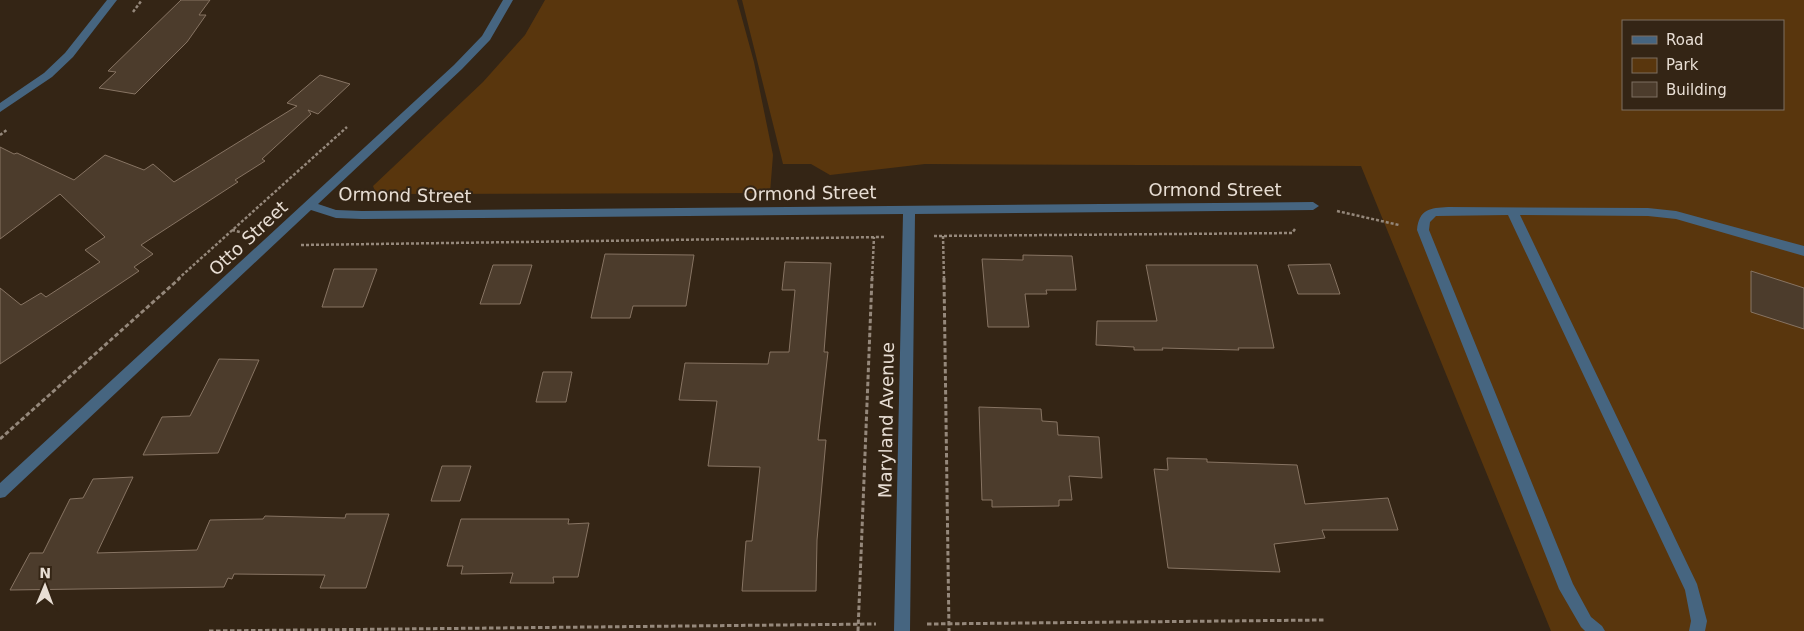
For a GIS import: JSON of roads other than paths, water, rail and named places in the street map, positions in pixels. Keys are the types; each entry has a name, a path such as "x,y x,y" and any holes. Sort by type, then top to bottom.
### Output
{"street":[{"path":"0,108 48,75 69,55 112,0"},
{"name":"Otto Street","path":"0,492 458,67 486,38 508,0"},
{"name":"Ormond Street","path":"309,205 336,214 362,215 1313,206"},
{"name":"Maryland Avenue","path":"902,627 909,209"},
{"path":"1596,631 1586,622 1567,589 1423,230 1424,220 1433,212 1448,211 1648,212 1676,215 1804,251"},
{"path":"1512,211 1692,590 1699,621 1697,631"}]}
